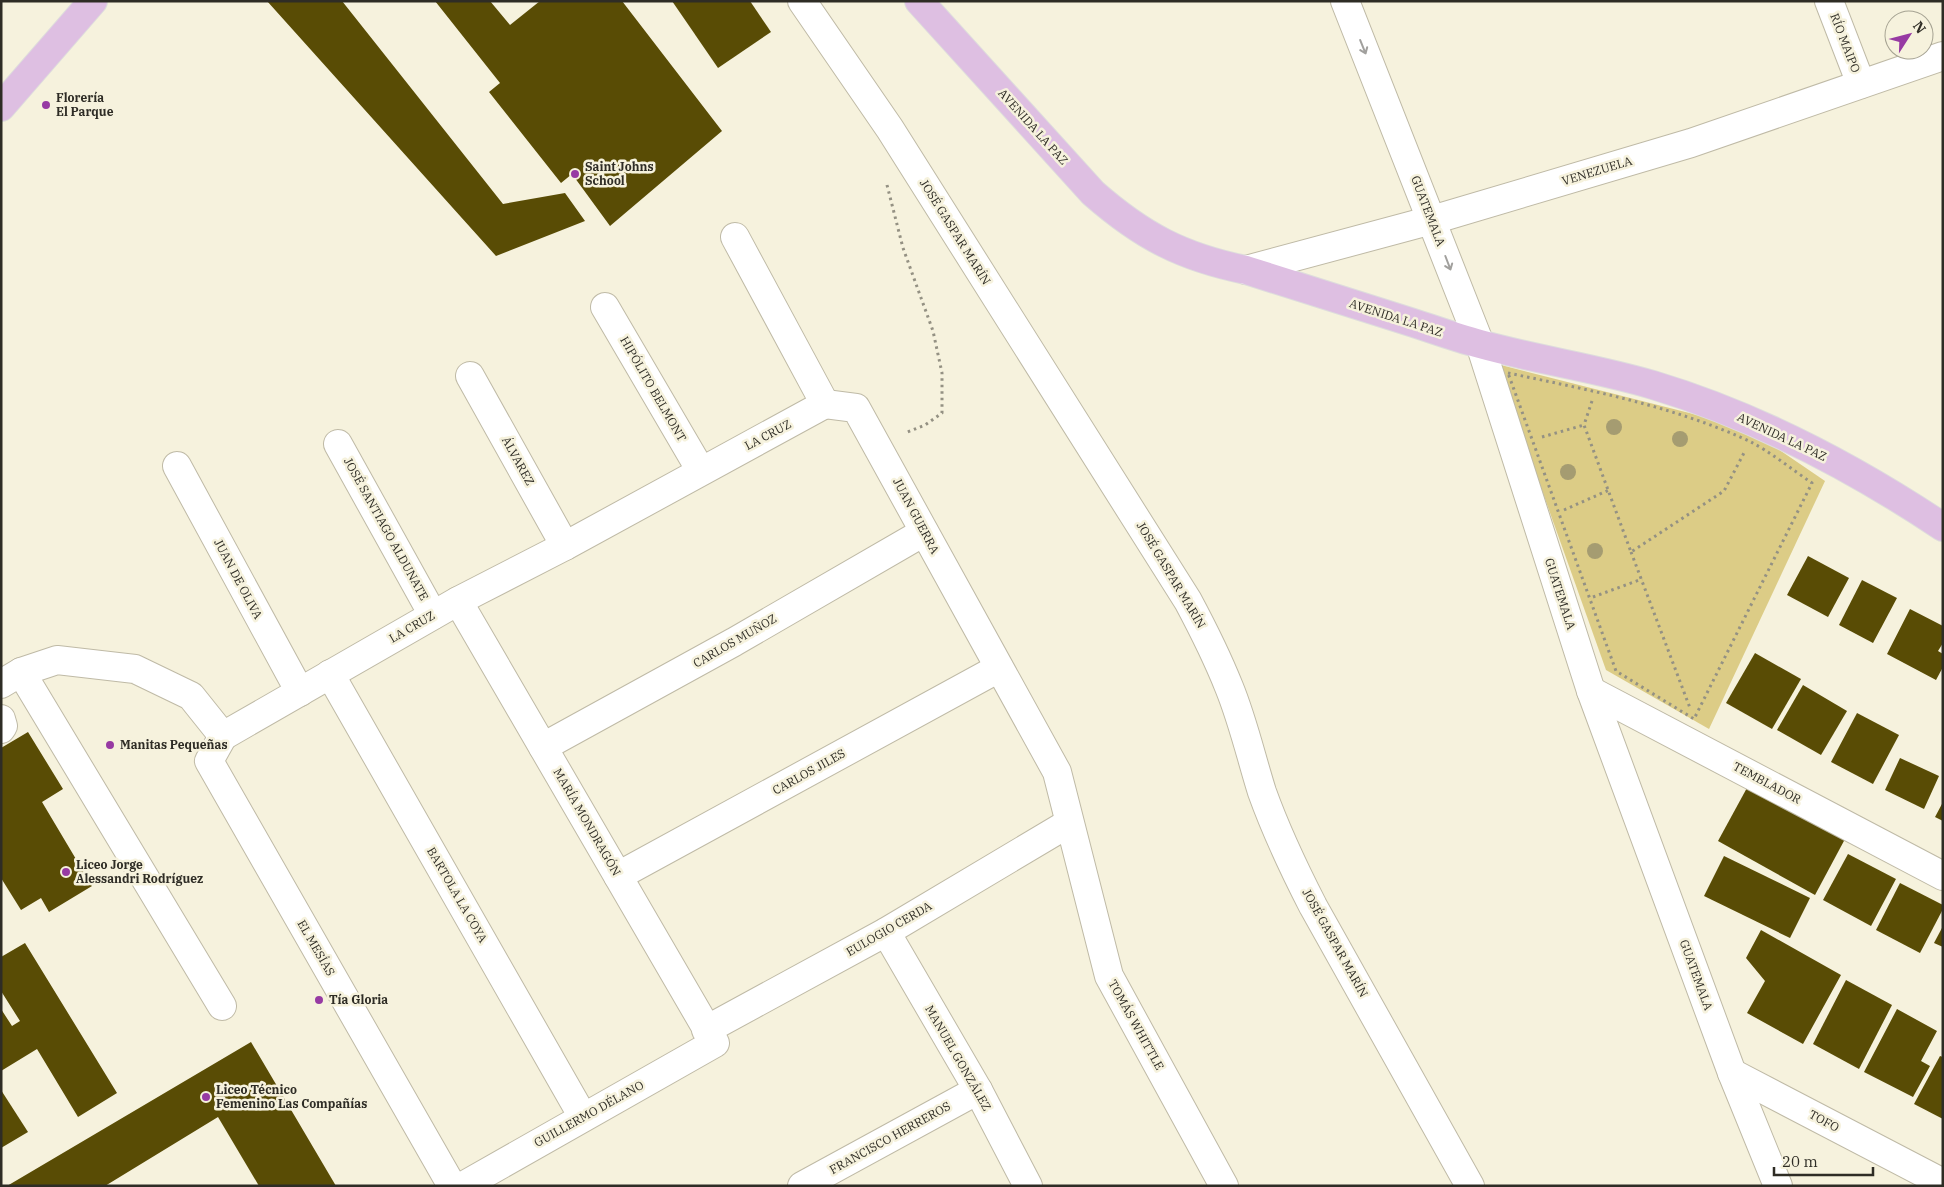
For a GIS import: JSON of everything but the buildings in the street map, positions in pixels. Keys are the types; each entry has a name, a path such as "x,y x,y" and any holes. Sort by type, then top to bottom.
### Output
{"main road":[{"path":"1,107 93,1"},
{"name":"AVENIDA LA PAZ","path":"919,1 1093,192 1140,230 1166,245 1210,261 1246,270 1480,344 1602,371 1654,385 1739,416 1809,448 1861,475 1943,528"}],"street":[{"name":"JOSÉ GASPAR MARÍN","path":"802,1 890,129 1188,601 1210,643 1229,687 1248,738 1262,790 1293,867 1470,1186"},
{"name":"GUATEMALA","path":"1345,1 1480,344 1591,691 1732,1073 1778,1186"},
{"name":"RÍO MAIPO","path":"1829,1 1861,84"},
{"name":"VENEZUELA","path":"1246,270 1432,220 1691,143 1943,56"},
{"path":"734,237 826,404"},
{"name":"HIPÓLITO BELMONT","path":"605,307 701,471"},
{"name":"ÁLVAREZ","path":"470,376 565,546"},
{"name":"JUAN GUERRA","path":"826,404 856,408 1057,772 1069,823"},
{"name":"LA CRUZ","path":"223,736 458,601 565,546 826,404"},
{"name":"JOSÉ SANTIAGO ALDUNATE","path":"338,444 433,615"},
{"name":"JUAN DE OLIVA","path":"177,466 300,692"},
{"name":"CARLOS MUÑOZ","path":"544,747 734,642 924,532"},
{"name":"MARÍA MONDRAGÓN","path":"458,601 710,1036"},
{"path":"222,1006 11,678 57,660 135,669 191,696 223,736"},
{"name":"CARLOS JILES","path":"618,876 999,668"},
{"name":"BARTOLA LA COYA","path":"330,674 583,1117"},
{"name":"TEMBLADOR","path":"1591,691 1943,876"},
{"path":"1,719 3,726 1,729"},
{"name":"EL MESÍAS","path":"223,736 209,762 452,1186"},
{"name":"EULOGIO CERDA","path":"710,1036 1069,823"},
{"name":"TOMÁS WHITTLE","path":"1069,823 1109,976 1224,1186"},
{"name":"MANUEL GONZÁLEZ","path":"886,932 978,1090 1028,1186"},
{"name":"GUILLERMO DÉLANO","path":"463,1186 583,1117 710,1036"},
{"name":"TOFO","path":"1732,1073 1943,1183"},
{"name":"FRANCISCO HERREROS","path":"802,1186 978,1090"}],"path":[{"path":"874,440 897,436 918,428 942,413 942,372 933,331 903,248 885,177"},
{"path":"1631,552 1724,491 1750,442 1678,414 1594,391 1508,373 1616,671 1694,719"},
{"path":"1594,391 1584,425 1694,719"},
{"path":"1532,440 1584,425"},
{"path":"1694,719 1812,483"},
{"path":"1559,513 1609,490"},
{"path":"1590,598 1642,579"}],"shaded area":[{"path":"1497,364 1713,419 1759,436 1825,481 1709,729 1606,670"}],"place":[{"name":"Florería El Parque","path":"46,105"},
{"name":"Saint Johns School","path":"575,174"},
{"name":"Manitas Pequeñas","path":"110,745"},
{"name":"Liceo Jorge Alessandri Rodríguez","path":"66,872"},
{"name":"Tía Gloria","path":"319,1000"},
{"name":"Liceo Técnico Femenino Las Compañías","path":"206,1097"}]}
